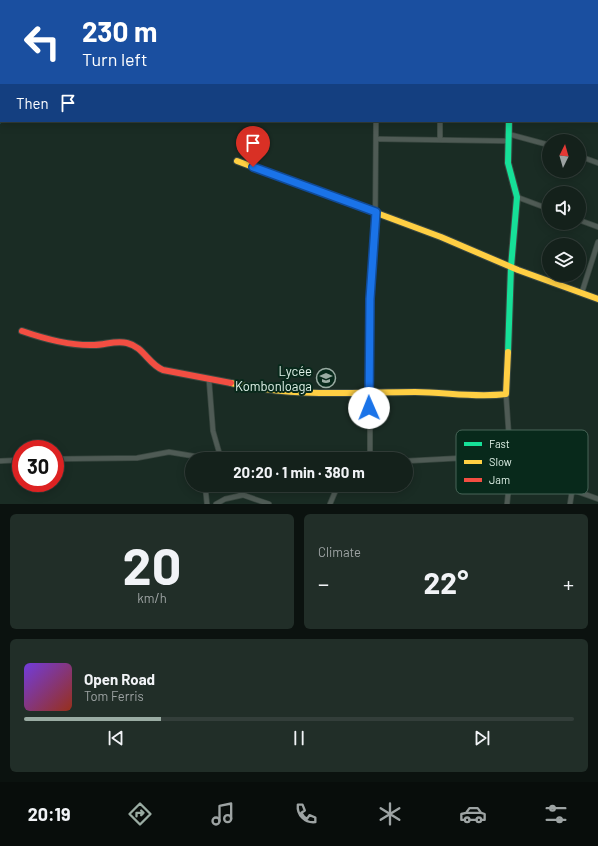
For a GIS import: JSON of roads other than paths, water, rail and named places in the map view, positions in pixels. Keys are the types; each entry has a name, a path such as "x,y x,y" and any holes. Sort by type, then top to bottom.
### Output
{"street":[{"path":"370,452 370,299 376,212 376,122"},
{"path":"440,122 440,139"},
{"path":"508,430 506,394 511,267 517,197 509,169 509,122"},
{"path":"508,134 542,143"},
{"path":"377,139 508,141"},
{"path":"586,159 598,163"},
{"path":"237,160 441,237 511,267 598,299"},
{"path":"517,197 542,206"},
{"path":"586,223 598,227"},
{"path":"582,292 598,242"},
{"path":"22,331 50,340 73,344 92,345 121,341 140,347 154,366 162,370 209,380 270,390 369,394 417,392 484,397 506,394"},
{"path":"209,380 213,431 219,452"},
{"path":"64,459 137,458 169,452 185,455"},
{"path":"413,461 456,459"},
{"path":"0,461 12,460"},
{"path":"205,492 206,504"},
{"path":"240,492 243,495 269,504"},
{"path":"330,504 335,492"},
{"path":"507,504 508,494"},
{"path":"570,504 572,494"},
{"path":"582,494 598,499"},
{"path":"216,504 225,499 243,495"}],"place":[{"name":"Lycée Kombonloaga","path":"326,378"}]}
